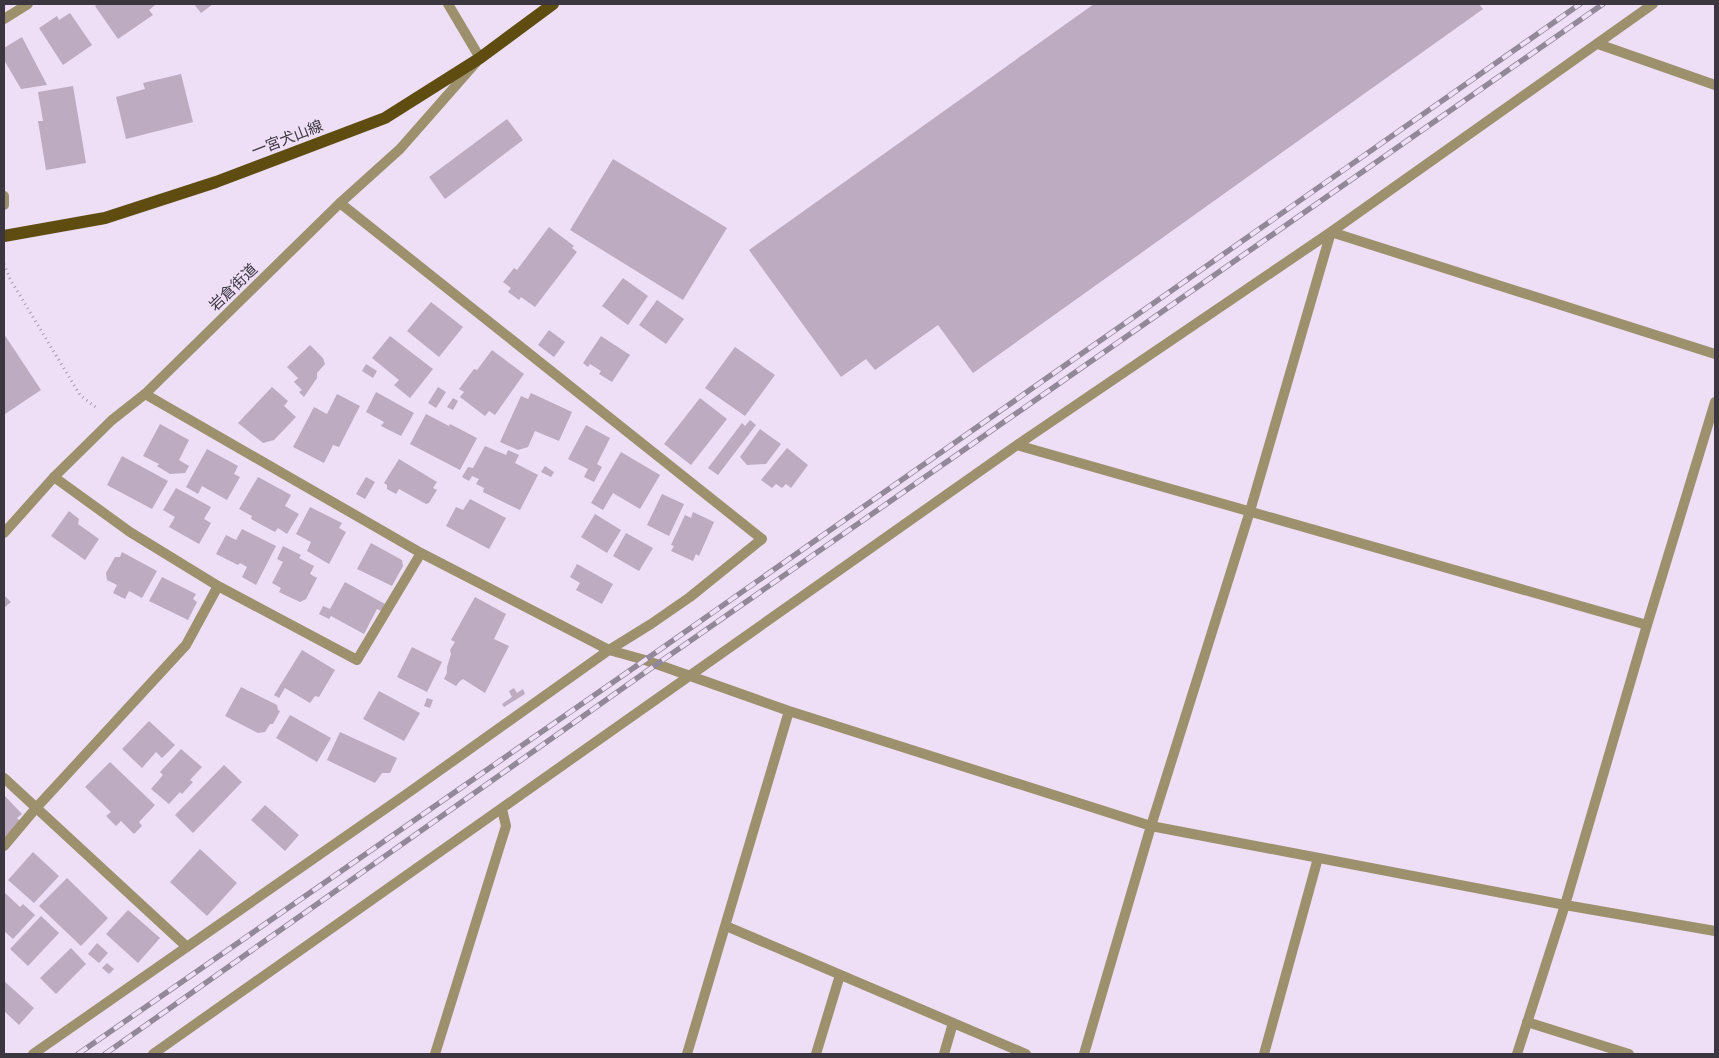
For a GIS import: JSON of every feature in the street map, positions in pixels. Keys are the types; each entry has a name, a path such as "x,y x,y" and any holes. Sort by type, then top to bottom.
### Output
{"main road":[{"name":"一宮犬山線","path":"4,236 105,218 216,182 385,118 480,58 553,4"}],"street":[{"path":"4,18 28,4"},
{"path":"448,4 480,58"},
{"path":"154,1054 1017,445 1331,232 1653,4"},
{"path":"1598,44 1715,85"},
{"name":"岩倉街道","path":"4,533 54,477 112,420 145,394 340,203 400,149 480,58"},
{"path":"4,196 4,205"},
{"path":"33,1054 408,793 609,650 652,624 690,597 762,539 340,203"},
{"path":"1331,232 1715,354"},
{"path":"1084,1054 1151,826 1250,511 1331,232"},
{"path":"145,394 421,554 609,650 645,660 789,711 1151,826 1565,905 1715,931"},
{"path":"1517,1054 1565,905 1715,402"},
{"path":"1017,445 1647,625"},
{"path":"54,477 130,532 218,586 357,660 421,554"},
{"path":"4,846 36,808 186,645 218,586"},
{"path":"687,1054 789,711"},
{"path":"4,778 187,947"},
{"path":"435,1054 506,826 502,809"},
{"path":"1264,1054 1318,858"},
{"path":"726,926 1026,1054"},
{"path":"816,1054 840,975"},
{"path":"1527,1022 1629,1054"},
{"path":"944,1054 953,1023"}],"path":[{"path":"4,264 10,279 80,395 112,420"}],"building":[{"path":"98,4 155,5 149,10 153,15 118,39 95,6"},
{"path":"194,4 213,4 201,13"},
{"path":"1094,4 1479,4 1483,9 973,373 938,325 875,370 866,359 841,377 749,250"},
{"path":"70,13 92,45 63,65 39,28 57,16 59,20"},
{"path":"22,37 47,85 21,89 4,60 4,48"},
{"path":"181,74 193,122 126,139 116,97 145,89 143,83"},
{"path":"73,86 86,163 46,170 38,121 43,121 38,92"},
{"path":"507,119 523,140 445,199 429,177"},
{"path":"613,159 727,228 683,300 570,230"},
{"path":"549,227 574,246 572,248 577,252 535,307 521,297 519,300 508,292 511,288 503,282 514,268 517,270"},
{"path":"623,278 648,296 628,325 602,306"},
{"path":"657,300 684,319 666,344 639,325"},
{"path":"431,302 463,327 439,357 407,331"},
{"path":"549,330 565,342 554,357 538,345"},
{"path":"4,334 41,390 5,414 4,412"},
{"path":"390,336 433,369 410,398 394,385 399,380 372,358"},
{"path":"601,336 630,355 612,382 599,374 601,371 590,364 588,367 583,363"},
{"path":"310,345 323,358 325,364 317,373 317,378 304,397 299,392 302,390 294,382 298,378 287,367"},
{"path":"735,347 775,375 745,416 705,388"},
{"path":"492,350 524,374 495,415 489,411 485,416 460,397 464,392 459,389"},
{"path":"366,364 377,371 373,378 362,371"},
{"path":"272,387 288,401 284,406 296,417 274,440 263,443 238,423"},
{"path":"438,387 446,392 436,408 428,403"},
{"path":"376,392 414,413 401,436 381,426 384,422 366,412"},
{"path":"531,393 572,412 559,441 535,431 528,447 518,450 500,442 521,396 528,399"},
{"path":"337,394 360,406 339,447 333,445 324,463 293,447 314,407 327,414"},
{"path":"453,398 458,401 453,410 447,407"},
{"path":"700,398 727,419 691,465 664,444"},
{"path":"426,414 477,438 460,470 410,444"},
{"path":"750,420 756,425 718,475 708,468 742,423 745,426"},
{"path":"160,424 189,440 179,460 189,466 185,473 170,474 157,466 159,464 143,456"},
{"path":"586,425 610,438 597,464 602,467 594,482 584,477 588,469 568,459"},
{"path":"760,429 781,444 766,464 747,465 740,457"},
{"path":"485,446 506,455 508,450 519,455 515,463 538,475 520,510 483,492 484,488 476,484 479,479 472,476 469,481 462,477 468,467 473,468"},
{"path":"787,448 808,465 791,488 786,484 782,488 776,484 772,488 761,480"},
{"path":"207,449 238,466 234,474 240,477 227,500 202,486 198,494 186,487"},
{"path":"621,452 660,475 640,509 613,493 603,510 591,503"},
{"path":"122,456 168,481 152,509 107,485"},
{"path":"399,459 437,482 433,488 437,490 429,503 426,504 399,489 396,494 387,489 387,485 384,483"},
{"path":"545,466 554,472 551,477 541,472"},
{"path":"258,477 291,495 285,506 299,514 287,534 278,528 275,532 251,519 252,516 239,509"},
{"path":"366,477 375,482 365,499 356,494"},
{"path":"176,488 211,507 204,519 211,523 199,544 169,527 175,517 163,510"},
{"path":"662,494 684,504 669,536 647,525"},
{"path":"470,499 506,518 489,549 446,526 456,507 463,510"},
{"path":"310,507 342,523 339,528 346,532 329,564 307,551 311,542 296,534"},
{"path":"69,511 79,519 78,524 99,539 85,560 51,536"},
{"path":"693,512 714,522 699,556 696,554 693,561 671,551 674,546 671,545 685,515 691,518"},
{"path":"595,514 621,530 607,553 581,537"},
{"path":"242,529 276,546 256,585 242,577 247,567 240,563 238,565 216,554 226,535 236,540"},
{"path":"626,533 653,548 639,571 613,556"},
{"path":"371,543 402,560 403,566 392,586 357,569"},
{"path":"283,546 301,555 299,558 314,566 310,574 317,578 306,599 300,602 279,592 281,588 272,583 283,562 277,559"},
{"path":"122,552 157,571 142,598 129,591 125,599 113,593 117,585 107,580 106,573 115,557 120,557"},
{"path":"577,564 613,584 602,604 576,590 580,583 570,577"},
{"path":"162,577 196,594 193,599 197,602 188,620 149,601"},
{"path":"345,582 385,604 381,611 377,609 364,634 331,616 329,619 319,614 323,606 330,609"},
{"path":"4,595 11,602 4,608"},
{"path":"475,597 506,614 494,639 509,646 485,693 463,679 456,686 444,679 451,654 450,650 455,642 451,640"},
{"path":"412,647 442,662 427,692 397,677"},
{"path":"302,650 335,670 319,697 315,696 310,703 285,688 279,698 274,695"},
{"path":"241,687 277,705 280,711 273,724 270,724 265,732 258,733 225,716"},
{"path":"514,688 517,693 523,689 525,694 504,707 502,704 512,697 509,691"},
{"path":"379,691 420,713 404,741 363,719"},
{"path":"427,698 433,700 430,708 424,706"},
{"path":"290,715 331,738 317,762 276,738"},
{"path":"149,721 175,745 162,758 156,752 142,768 122,749"},
{"path":"340,732 397,758 390,773 382,773 375,783 327,760"},
{"path":"181,749 202,767 190,780 193,782 169,804 151,789 163,775 160,772"},
{"path":"110,762 155,805 139,822 142,826 134,834 121,821 116,826 106,816 111,812 85,787"},
{"path":"224,765 242,782 193,833 175,815"},
{"path":"4,795 22,814 17,818 21,822 4,838"},
{"path":"265,805 299,835 285,851 251,820"},
{"path":"200,849 237,883 207,916 170,882"},
{"path":"33,852 59,876 34,903 8,880"},
{"path":"67,878 108,918 81,946 39,906"},
{"path":"4,892 20,907 23,904 35,915 13,939 4,931"},
{"path":"128,910 160,938 138,963 106,934"},
{"path":"41,916 59,933 28,966 10,949"},
{"path":"97,943 108,953 99,963 88,954"},
{"path":"71,948 86,964 56,994 40,978"},
{"path":"107,963 114,969 109,974 102,968"},
{"path":"4,981 34,1008 19,1025 4,1011"}],"railway":[{"path":"78,1054 645,660 1580,4"},
{"path":"105,1054 657,664 1603,4"}]}
